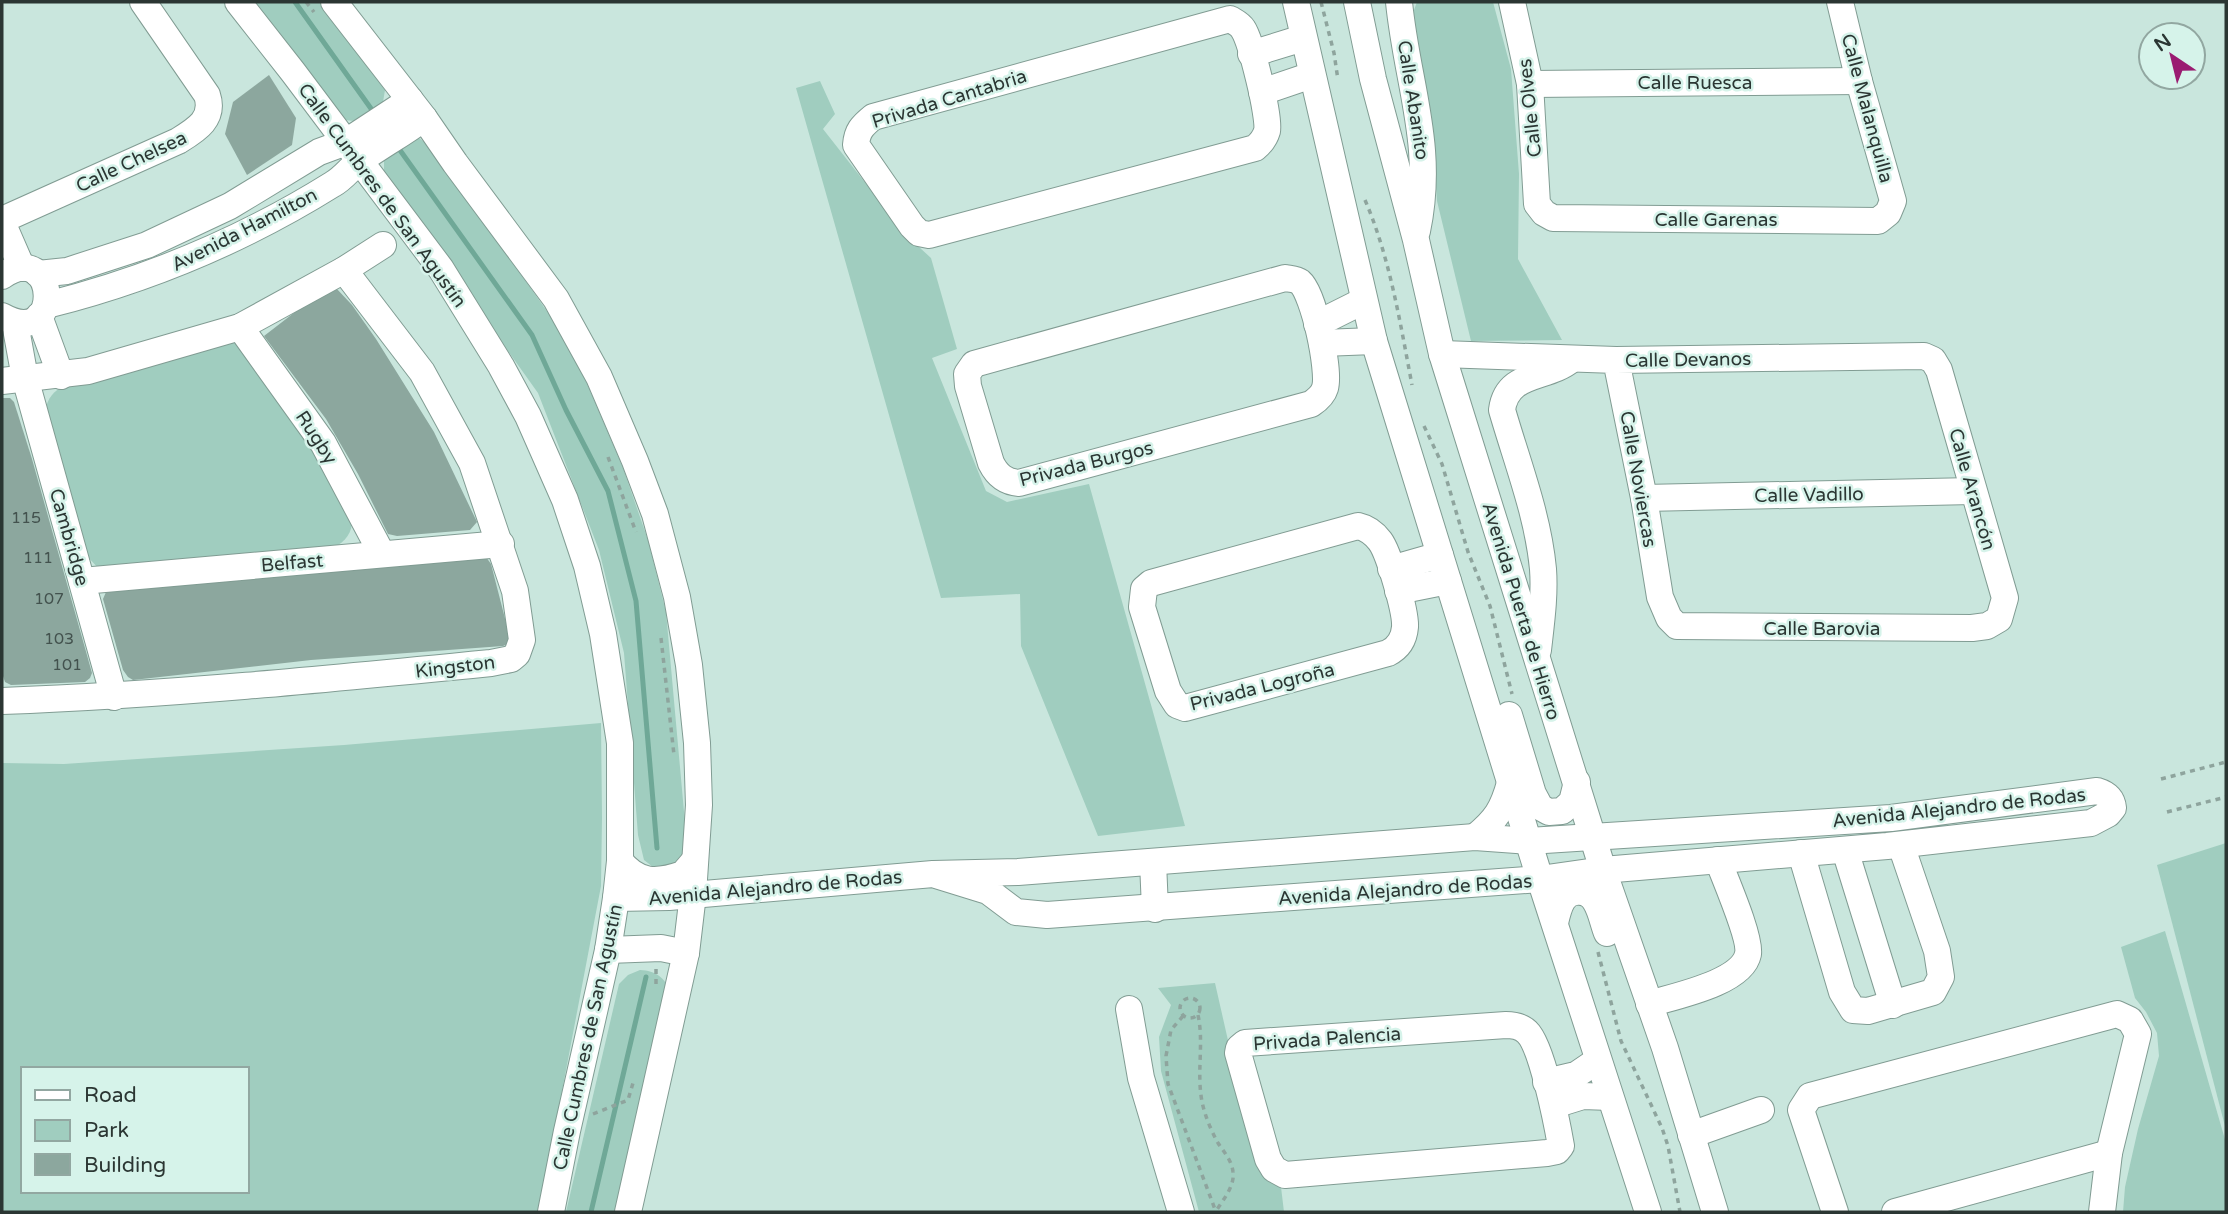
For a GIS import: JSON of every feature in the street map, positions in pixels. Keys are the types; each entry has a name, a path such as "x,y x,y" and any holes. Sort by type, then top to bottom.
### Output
{"street":[{"name":"Calle Chelsea","path":"2,221 178,141 204,123 210,104 207,95 143,2"},
{"name":"Calle Cumbres de San Agustín","path":"238,2 441,269 501,366 528,416 565,500 587,566 603,634 620,743 620,861 608,950 551,1212"},
{"path":"334,2 417,109 556,299 599,377 635,461 654,514 677,597 689,665 697,743 699,805 693,894 686,953 628,1212"},
{"path":"1296,2 1374,341 1540,879 1648,1212"},
{"name":"Avenida Puerta de Hierro","path":"1357,2 1373,79 1416,240 1442,354 1536,661 1715,1212"},
{"name":"Calle Abanito","path":"1399,2 1424,157 1423,204 1416,240"},
{"name":"Calle Olves","path":"1512,2 1530,84 1537,204 1544,213"},
{"name":"Calle Malanquilla","path":"1840,2 1893,201 1888,213"},
{"name":"Privada Cantabria","path":"1230,19 1243,28 1251,54 1262,92 1267,132 1262,143 1255,148 929,234 919,233 912,226 856,145 856,136 862,126 873,117 1223,20 1230,19"},
{"path":"1251,54 1303,38"},
{"path":"1262,92 1312,75"},
{"name":"Calle Ruesca","path":"1530,84 1859,81"},
{"name":"Avenida Hamilton","path":"26,315 161,270 243,233 336,183 352,151 417,109"},
{"name":"Avenida Hamilton","path":"21,273 67,271 146,245 230,206 320,152 352,151"},
{"name":"Calle Garenas","path":"1544,213 1553,218 1878,221 1888,213"},
{"path":"2,221 21,273 45,283 48,294 26,315 61,376"},
{"path":"13,379 61,376 88,371 240,327 344,270 383,245"},
{"name":"Kingston","path":"2,701 114,697 312,681 491,663 511,659 517,654 522,640 515,591 472,463 422,372 344,270"},
{"name":"Privada Burgos","path":"1284,278 1300,282 1307,292 1320,333 1325,388 1311,404 1018,483 1004,479 991,463 968,386 967,374 974,364 1284,278"},
{"path":"1320,333 1363,301"},
{"name":"Cambridge","path":"26,315 13,379 82,581 114,697"},
{"name":"Rugby","path":"240,327 323,443 382,554"},
{"path":"1320,333 1374,341"},
{"name":"Calle Devanos","path":"1442,354 1616,360 1924,356 1933,360"},
{"path":"1536,661 1544,602 1543,569 1537,533 1502,410 1507,391 1513,385 1553,371 1573,358"},
{"name":"Calle Noviercas","path":"1616,360 1644,498 1660,597"},
{"name":"Calle Arancón","path":"1933,360 1939,370 2005,598 1999,619"},
{"name":"Calle Vadillo","path":"1644,498 1973,491"},
{"name":"Privada Logroña","path":"1358,526 1372,531 1382,543 1395,580 1405,626 1395,650 1185,708 1177,705 1168,691 1142,607 1144,589 1151,583 1348,527 1358,526"},
{"name":"Belfast","path":"82,581 501,544"},
{"path":"1395,580 1440,555"},
{"path":"1395,580 1448,581"},
{"name":"Calle Barovia","path":"1660,597 1668,618 1677,626 1686,627 1972,628 1987,626 1999,619"},
{"path":"1479,679 1498,698 1508,713 1539,807 1549,812 1562,811 1572,802 1577,782"},
{"path":"1475,837 1492,823 1504,804 1510,783"},
{"name":"Avenida Alejandro de Rodas","path":"617,898 933,874 1018,872 1475,837 1529,841 1891,818 2097,791 2112,800 2113,808 2108,814 2091,823 1901,845 1603,870 1540,879 1155,909 1029,915 1016,912 988,891 933,874"},
{"path":"1801,853 1842,992 1853,1010 1868,1011 1933,992 1941,977 1937,951 1901,845"},
{"path":"1845,850 1893,1004"},
{"path":"620,861 629,873 646,880 683,874 695,860"},
{"path":"1555,923 1564,898 1572,892 1588,894 1595,901 1628,986 1652,1012 1727,978 1742,967 1748,952 1718,860"},
{"path":"1153,862 1155,909"},
{"path":"1005,905 1006,886 1010,877 1018,872"},
{"path":"608,950 661,948 686,953"},
{"path":"1129,1009 1141,1078 1181,1212"},
{"path":"1835,1212 1801,1110 1810,1096 2117,1014 2130,1020 2138,1034 2109,1153 2102,1212"},
{"name":"Privada Palencia","path":"1514,1026 1526,1031 1532,1038 1550,1093 1560,1146 1554,1153 1285,1175 1274,1169 1268,1159 1238,1050 1245,1043 1514,1026"},
{"path":"1550,1093 1598,1060"},
{"path":"1550,1093 1610,1097"},
{"path":"1691,1135 1761,1110"},
{"path":"1895,1212 2109,1153"}],"path":[{"path":"1321,2 1334,53 1340,92"},
{"path":"1362,192 1378,229 1387,261 1413,389"},
{"path":"1423,422 1442,464 1468,552 1490,606 1513,698"},
{"path":"2161,779 2226,762"},
{"path":"2167,812 2226,797"},
{"path":"1596,945 1621,1041 1668,1146 1680,1212"},
{"path":"1198,1015 1191,1019 1183,1016 1179,1007 1181,1003 1194,998 1200,1006 1198,1015 1202,1031 1199,1086 1204,1112 1233,1171 1233,1181 1216,1212"},
{"path":"1183,1016 1171,1030 1166,1056 1168,1084 1216,1212"},
{"path":"593,1113 628,1100"}],"green space":[{"path":"255,2 320,2 385,90 382,108 366,122 343,120"},
{"path":"1417,2 1493,2 1511,69 1519,174 1518,259 1562,340 1471,341 1437,201 1431,113 1411,18"},
{"path":"820,81 835,114 823,129 907,236 931,258 957,349 932,358 986,491 1007,502 1089,484 1185,826 1098,836 1021,646 1020,594 941,598 796,88"},
{"path":"419,138 432,148 570,344 623,468 648,540 666,612 688,856 662,874 644,860 638,835 624,653 599,550 538,393 384,178 384,154 403,140"},
{"path":"225,341 238,344 308,438 352,517 348,535 334,548 99,569 87,556 45,411 49,398 65,385"},
{"path":"601,723 601,886 539,1212 2,1212 2,763 64,764 344,745"},
{"path":"2226,843 2226,1130 2157,865"},
{"path":"2165,931 2226,1143 2226,1212 2123,1212 2125,1187 2138,1129 2159,1056 2157,1033 2135,998 2121,947"},
{"path":"640,970 659,976 671,992 617,1212 566,1212 619,984 628,975"},
{"path":"1215,983 1256,1164 1281,1187 1284,1212 1199,1212 1161,1071 1159,1037 1171,1005 1158,988"}],"building":[{"path":"269,75 296,118 292,145 247,175 225,134 233,102"},
{"path":"336,288 376,339 434,432 477,522 470,530 397,536 388,534 326,419 264,336 299,309"},
{"path":"2,398 10,398 14,402 32,459 92,673 85,682 11,685 5,682 2,673"},
{"path":"486,557 491,564 510,638 508,644 503,646 311,660 133,680 123,670 103,599 106,592 114,589"}],"waterway":[{"path":"295,2 372,110"},
{"path":"397,146 532,335 566,410 608,491 636,601 657,848"},
{"path":"591,1212 646,977"}]}
